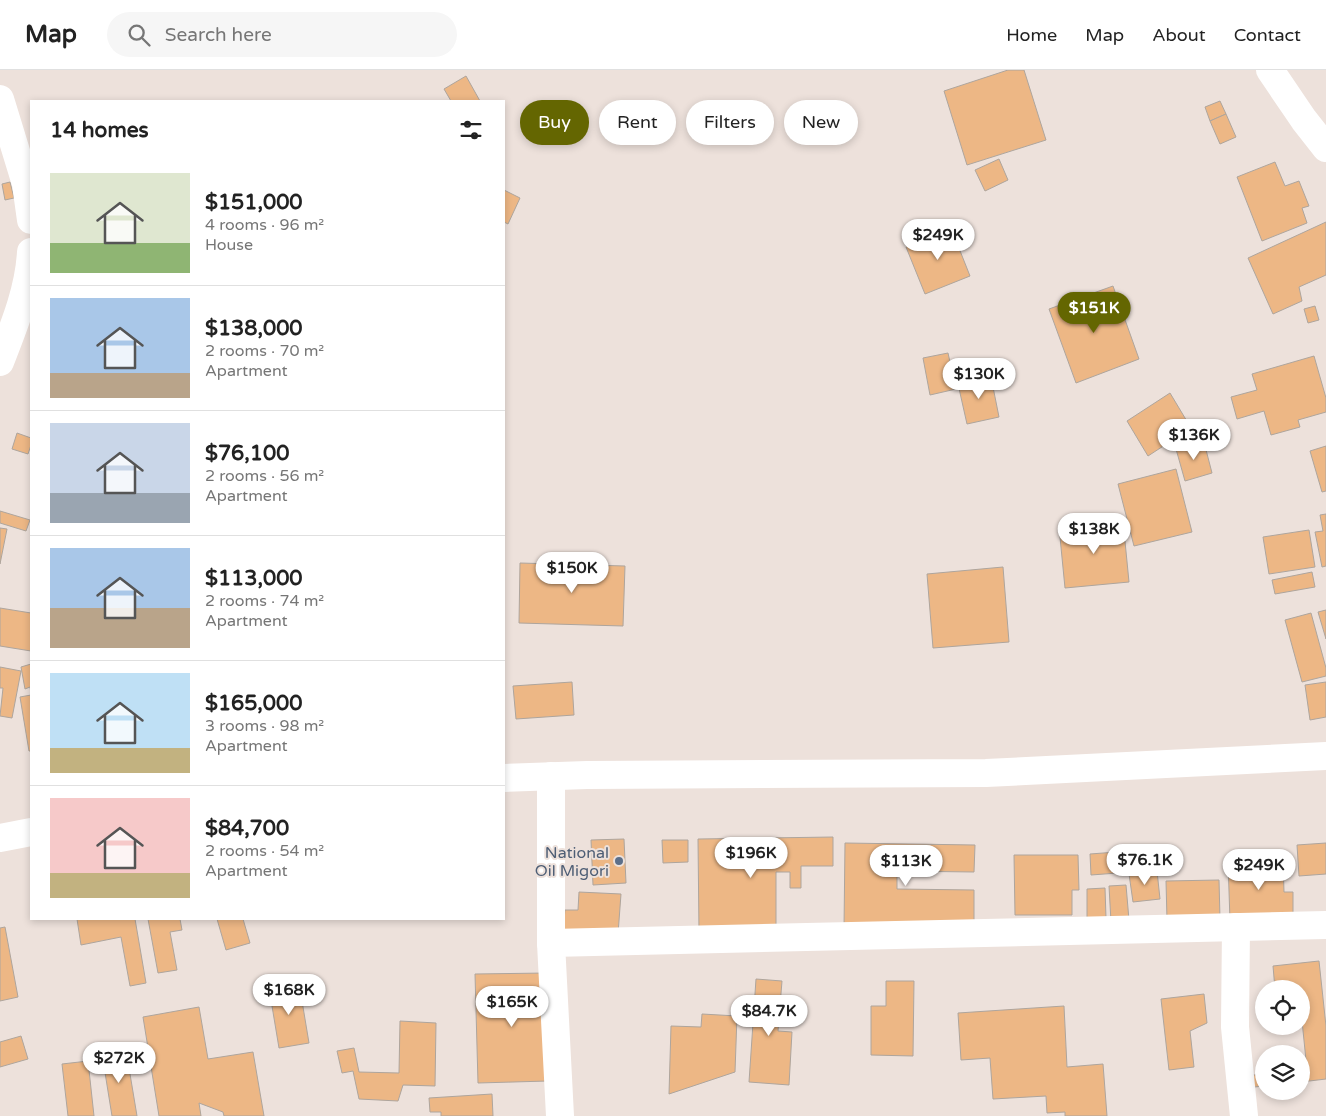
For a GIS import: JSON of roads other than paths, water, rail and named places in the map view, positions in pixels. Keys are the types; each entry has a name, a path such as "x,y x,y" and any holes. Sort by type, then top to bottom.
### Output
{"main road":[{"path":"1270,70 1304,120 1326,148"},
{"path":"0,99 26,184 30,213"},
{"path":"0,362 19,313 30,269"},
{"path":"505,778 986,773 1326,756"},
{"path":"551,776 551,943 560,1116"},
{"path":"0,838 30,832"},
{"path":"551,943 1326,925"},
{"path":"1236,927 1235,1027 1244,1116"}],"place":[{"name":"National Oil Migori","path":"619,861"}]}
